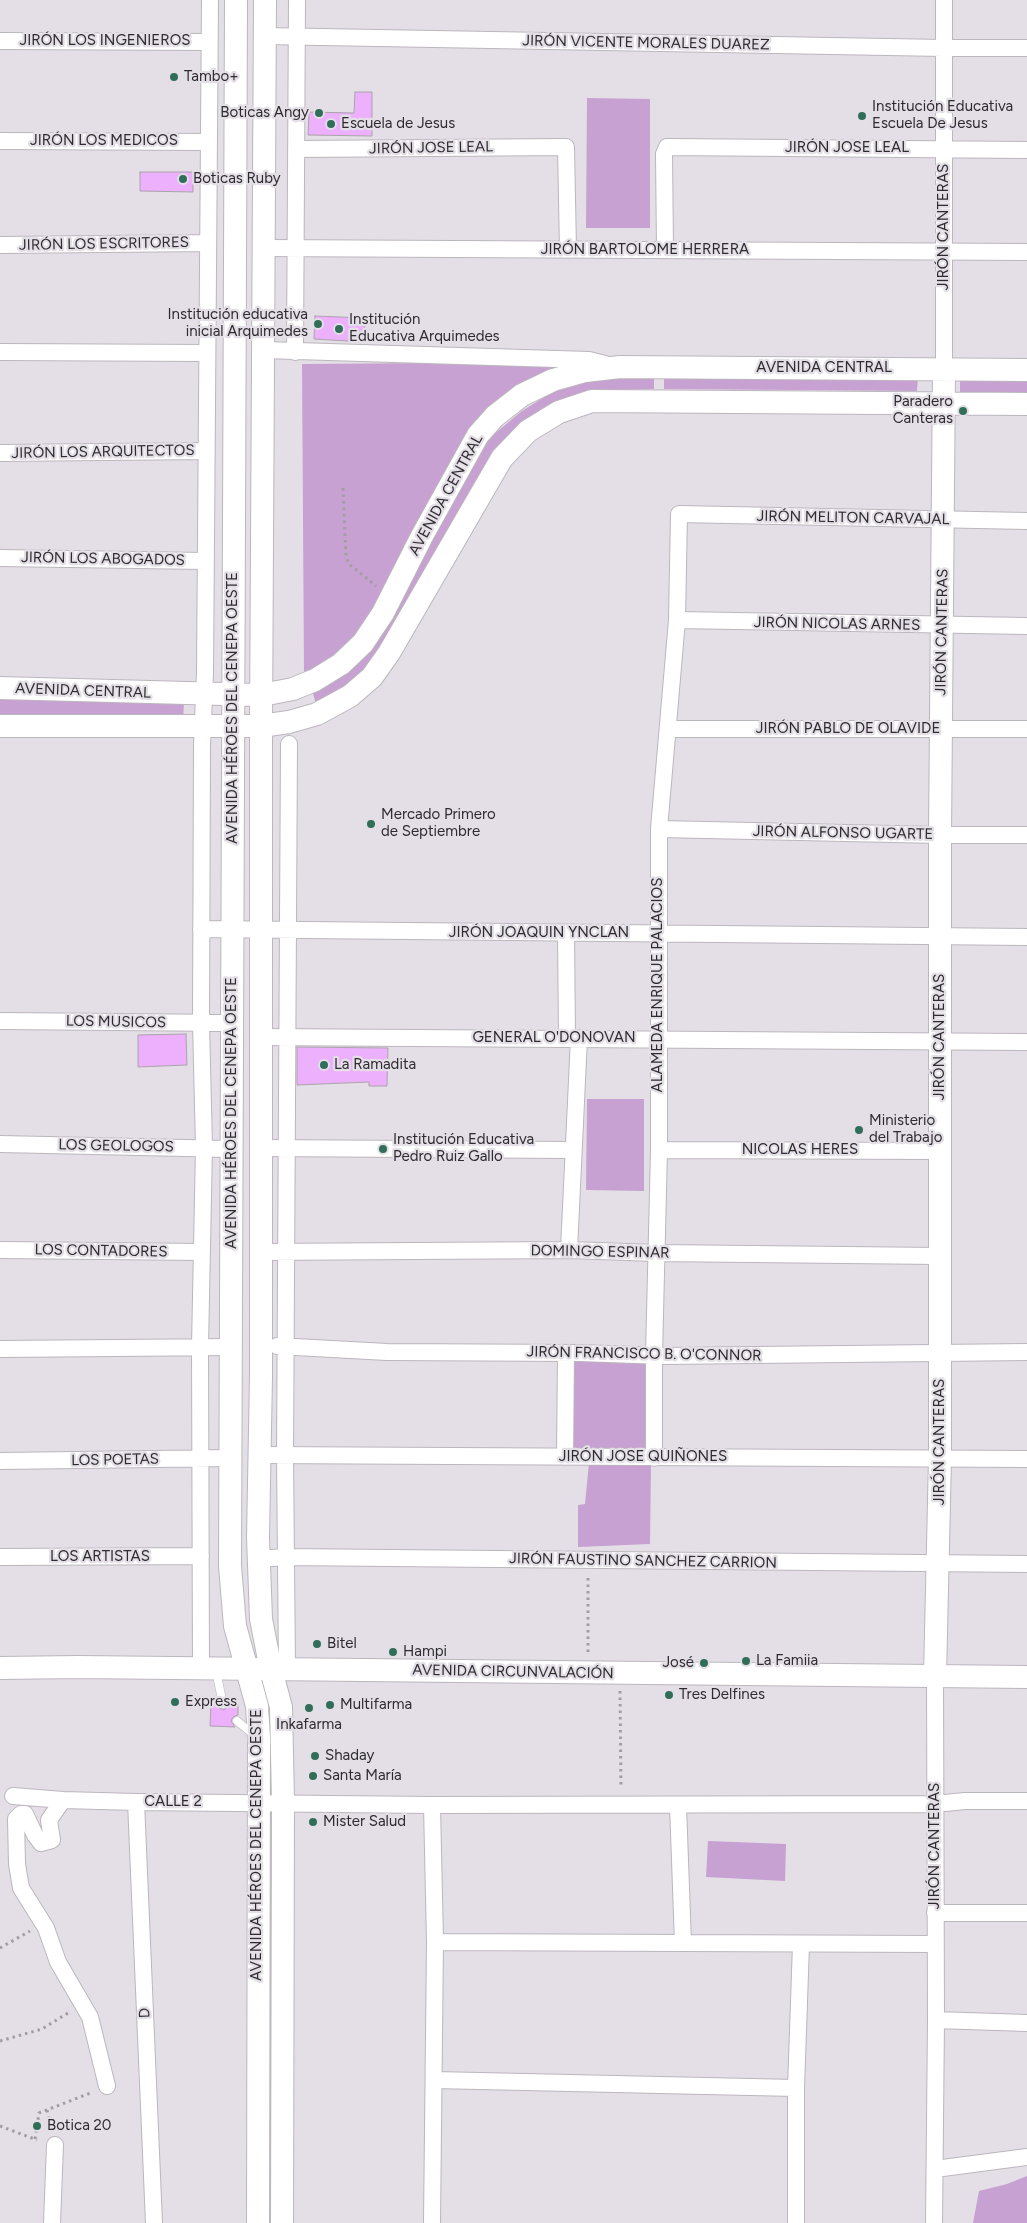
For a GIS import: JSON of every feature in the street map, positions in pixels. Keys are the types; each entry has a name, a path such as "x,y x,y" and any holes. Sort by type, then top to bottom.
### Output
{"main road":[{"name":"AVENIDA HÉROES DEL CENEPA OESTE","path":"236,0 230,1566 236,1626 257,1706 259,1739 258,2223"},
{"name":"AVENIDA HÉROES DEL CENEPA OESTE","path":"265,0 261,726 261,1346 258,1559 261,1619 279,1670 281,1707 283,1802 282,2223"},
{"name":"AVENIDA CENTRAL","path":"0,688 262,695 293,689 314,680 341,664 363,643 391,597 467,452 478,435 495,416 522,395 553,380 585,371 620,367 1027,370"},
{"name":"JIRÓN CANTERAS","path":"936,1676 940,1458 940,835 944,369"},
{"name":"AVENIDA CENTRAL","path":"0,726 233,728 261,726 288,722 317,714 350,696 372,678 389,653 502,458 528,431 559,412 592,401 1027,404"},
{"name":"AVENIDA CIRCUNVALACIÓN","path":"0,1668 1027,1677"}],"street":[{"path":"208,1669 201,1556 200,1347 204,1148 201,1023 202,727 206,561 210,0"},
{"path":"295,352 297,0"},
{"name":"JIRÓN CANTERAS","path":"944,0 944,369"},
{"name":"JIRÓN VICENTE MORALES DUAREZ","path":"264,36 1027,48"},
{"name":"JIRÓN LOS INGENIEROS","path":"0,41 210,42"},
{"name":"JIRÓN LOS MEDICOS","path":"0,141 209,142"},
{"name":"JIRÓN JOSE LEAL","path":"296,149 566,146 568,250"},
{"name":"JIRÓN JOSE LEAL","path":"665,249 664,154 667,147 1027,150"},
{"name":"JIRÓN LOS ESCRITORES","path":"0,245 208,243"},
{"name":"JIRÓN BARTOLOME HERRERA","path":"264,248 1027,252"},
{"path":"264,350 589,360 620,367"},
{"path":"0,352 207,353"},
{"name":"JIRÓN LOS ARQUITECTOS","path":"0,453 206,451"},
{"name":"JIRÓN MELITON CARVAJAL","path":"678,514 1027,521"},
{"name":"ALAMEDA ENRIQUE PALACIOS","path":"654,1458 654,1355 659,1150 657,934 659,829 677,620 678,514"},
{"name":"JIRÓN LOS ABOGADOS","path":"0,558 206,561"},
{"name":"JIRÓN NICOLAS ARNES","path":"677,620 1027,626"},
{"name":"JIRÓN PABLO DE OLAVIDE","path":"668,729 1027,730"},
{"path":"279,1670 285,1557 289,744"},
{"name":"JIRÓN ALFONSO UGARTE","path":"659,829 1027,835"},
{"name":"JIRÓN JOAQUIN YNCLAN","path":"201,929 1027,937"},
{"path":"566,933 573,1038 569,1250"},
{"name":"LOS MUSICOS","path":"0,1021 233,1023"},
{"name":"GENERAL O'DONOVAN","path":"261,1037 658,1038 1027,1042"},
{"name":"LOS GEOLOGOS","path":"0,1144 232,1148"},
{"path":"260,1148 572,1150"},
{"name":"NICOLAS HERES","path":"659,1150 941,1151"},
{"name":"LOS CONTADORES","path":"0,1250 202,1252"},
{"name":"DOMINGO ESPINAR","path":"260,1252 569,1250 657,1253 939,1256"},
{"name":"JIRÓN FRANCISCO B. O'CONNOR","path":"261,1346 388,1352 654,1355 1027,1352"},
{"path":"0,1349 231,1347"},
{"path":"565,1457 566,1353"},
{"name":"JIRÓN JOSE QUIÑONES","path":"259,1455 1027,1459"},
{"name":"LOS POETAS","path":"0,1461 231,1458"},
{"name":"LOS ARTISTAS","path":"0,1557 201,1556"},
{"name":"JIRÓN FAUSTINO SANCHEZ CARRION","path":"258,1559 285,1557 1027,1564"},
{"name":"JIRÓN CANTERAS","path":"934,2223 936,1676"},
{"name":"CALLE 2","path":"13,1796 63,1800 136,1802 432,1805 935,1804 965,1801 1027,1801"},
{"path":"63,1800 49,1820 52,1840 41,1843 34,1835 25,1814 21,1814 16,1819 17,1864 21,1888 43,1923 58,1962 90,2017 107,2086"},
{"name":"D","path":"136,1802 154,2223"},
{"path":"432,1805 435,1942 432,2223"},
{"path":"678,1805 683,1943"},
{"path":"935,1914 1027,1913"},
{"path":"435,1942 935,1944"},
{"path":"796,2223 796,2088 801,1944"},
{"path":"936,2020 1027,2023"},
{"path":"434,2080 796,2088"},
{"path":"52,2223 55,2145"},
{"path":"935,2169 1027,2157"}],"lane":[{"path":"208,1669 223,1704"},
{"path":"238,1721 259,1739"}],"path":[{"path":"343,488 346,557 349,564 391,597"},
{"path":"588,1560 588,1673"},
{"path":"620,1673 621,1805"},
{"path":"0,1948 43,1923"},
{"path":"0,2041 42,2029 83,2005"},
{"path":"35,2140 39,2113 107,2086"},
{"path":"0,2126 35,2140 55,2145"}],"shaded area":[{"path":"587,98 650,99 650,228 586,228"},
{"path":"575,362 513,396 373,612 351,642 324,664 304,672 302,364"},
{"path":"654,375 654,389 617,390 563,399 541,409 524,423 374,665 354,684 316,704 312,690 332,682 487,440 522,411 557,389 583,379"},
{"path":"664,375 918,378 917,391 664,389"},
{"path":"960,377 1027,377 1027,392 960,392"},
{"path":"0,698 184,702 183,720 0,714"},
{"path":"587,1099 644,1099 644,1191 586,1190"},
{"path":"573,1356 652,1357 650,1453 574,1452"},
{"path":"651,1462 650,1544 578,1547 578,1505 585,1504 589,1463"},
{"path":"708,1841 786,1844 785,1881 706,1877"},
{"path":"1027,2176 1027,2223 973,2223 979,2191 1007,2184"}],"building":[{"path":"355,92 372,92 372,136 308,135 309,112 354,113"},
{"path":"140,172 193,172 193,192 140,191"},
{"name":"Institución Educativa Arquimedes","path":"315,316 365,318 364,342 314,339"},
{"path":"186,1034 187,1065 138,1067 138,1035"},
{"name":"La Ramadita","path":"297,1047 388,1048 387,1086 369,1086 369,1082 297,1085"},
{"path":"211,1703 217,1704 219,1708 224,1710 229,1704 238,1704 238,1715 233,1717 231,1721 235,1727 210,1726"}],"place":[{"name":"Tambo+","path":"174,77"},
{"name":"Boticas Angy","path":"319,113"},
{"name":"Institución Educativa Escuela De Jesus","path":"862,116"},
{"name":"Escuela de Jesus","path":"331,124"},
{"name":"Boticas Ruby","path":"183,179"},
{"name":"Institución educativa inicial Arquimedes","path":"318,324"},
{"name":"Institución Educativa Arquimedes","path":"339,329"},
{"name":"Paradero Canteras","path":"963,411"},
{"name":"Mercado Primero de Septiembre","path":"371,824"},
{"name":"La Ramadita","path":"324,1065"},
{"name":"Ministerio del Trabajo","path":"859,1130"},
{"name":"Institución Educativa Pedro Ruiz Gallo","path":"383,1149"},
{"name":"Bitel","path":"317,1644"},
{"name":"Hampi","path":"393,1652"},
{"name":"La Famiia","path":"746,1661"},
{"name":"José","path":"704,1663"},
{"name":"Tres Delfines","path":"669,1695"},
{"name":"Express","path":"175,1702"},
{"name":"Multifarma","path":"330,1705"},
{"name":"Inkafarma","path":"309,1708"},
{"name":"Shaday","path":"315,1756"},
{"name":"Santa María","path":"313,1776"},
{"name":"Mister Salud","path":"313,1822"},
{"name":"Botica 20","path":"37,2126"}]}
